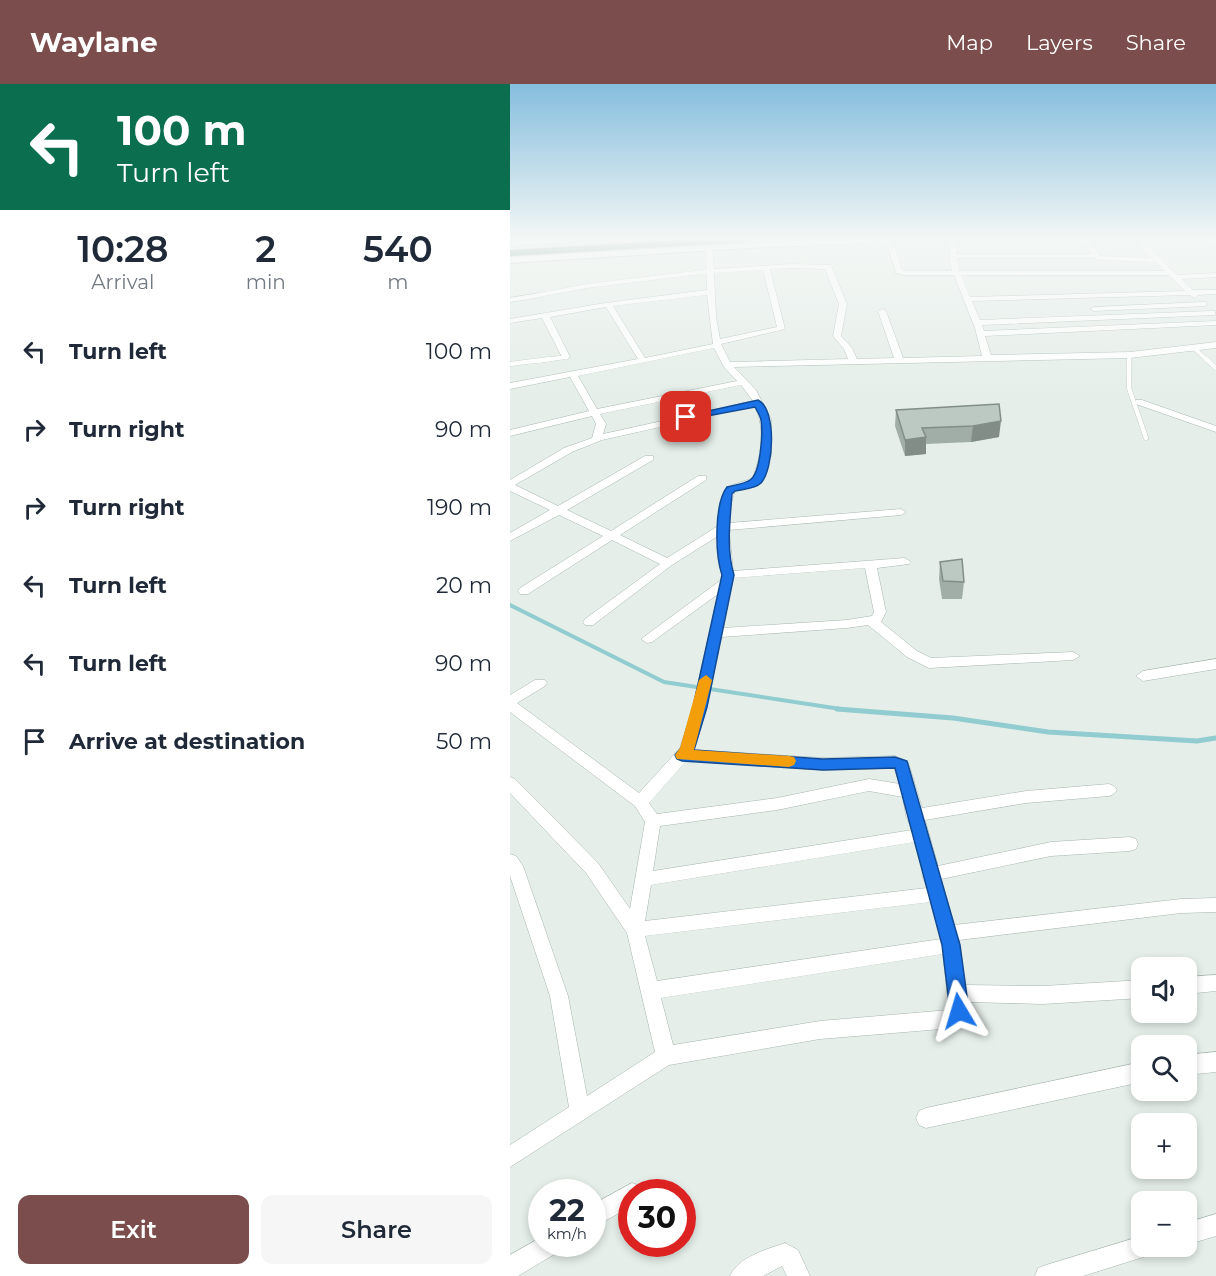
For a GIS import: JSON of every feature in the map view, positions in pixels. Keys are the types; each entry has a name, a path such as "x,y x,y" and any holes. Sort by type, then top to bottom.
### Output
{"street":[{"path":"510,300 538,295"},
{"path":"510,321 608,304 688,295"},
{"path":"640,802 687,750 700,707 727,578 724,564 724,527 727,494 731,489 752,484 758,480 765,456 766,419 753,392 727,365 716,343 711,295"},
{"path":"510,386 643,361 781,329 773,295"},
{"path":"839,295 843,304 837,336 848,348 854,363"},
{"path":"965,295 987,358"},
{"path":"967,299 1131,295"},
{"path":"1194,295 1214,315"},
{"path":"608,304 643,361"},
{"path":"975,319 1203,304"},
{"path":"882,311 900,362"},
{"path":"545,315 566,357"},
{"path":"975,319 1214,315"},
{"path":"980,334 1216,323"},
{"path":"727,365 1130,355 1216,345"},
{"path":"573,375 601,423 597,438"},
{"path":"510,433 532,425 743,382"},
{"path":"1139,402 1216,429"},
{"path":"510,486 568,450 597,440 597,438 758,403"},
{"path":"510,538 649,458"},
{"path":"524,591 702,478"},
{"path":"510,486 668,563"},
{"path":"589,622 668,563 724,527 901,512"},
{"path":"647,639 727,578 905,562"},
{"path":"716,633 877,619 880,612 870,564"},
{"path":"872,621 912,654 929,663 1073,656"},
{"path":"1143,675 1216,664"},
{"path":"540,683 510,703 640,802 653,821 635,930"},
{"path":"510,1157 666,1056 820,1030 948,1020 957,1017 959,1011 949,939 914,816 903,767 895,762 823,764 682,755"},
{"path":"510,783 592,868 635,930 666,1056"},
{"path":"653,821 777,804 869,785 909,792"},
{"path":"914,816 1026,797 1109,790"},
{"path":"644,879 920,835"},
{"path":"930,875 1052,849 1130,844"},
{"path":"510,861 515,866 559,996 580,1112"},
{"path":"635,930 935,894"},
{"path":"650,991 949,939 1181,906 1216,905"},
{"path":"1197,985 1216,983"},
{"path":"957,993 1043,994 1131,990"},
{"path":"1197,1064 1216,1062"},
{"path":"926,1118 1131,1074"},
{"path":"1197,1231 1216,1225"},
{"path":"1046,1276 1131,1250"},
{"path":"741,1276 770,1259 785,1254 790,1258 799,1276"},
{"path":"510,1268 528,1257"}],"lane":[{"path":"1193,347 1216,368"},
{"path":"1130,355 1126,374 1127,384 1146,438"},
{"path":"510,364 566,357"}],"building":[{"path":"999,404 1001,421 973,426 922,428 926,437 905,440 896,410"},
{"path":"962,559 964,582 943,581 940,562"}],"waterway":[{"path":"510,605 664,682 844,710"},
{"path":"837,709 844,710"},
{"path":"844,710 953,718 1048,732 1197,741 1216,738"}],"slow traffic":[{"path":"706,680 687,750 682,755 789,761"}],"route":[{"path":"686,417 758,403 766,419 766,437 765,456 758,480 752,484 735,487 727,494 723,531 724,564 728,575 700,707 687,750 682,755 847,765 895,762 902,765 935,894 951,945 959,1011"}]}
